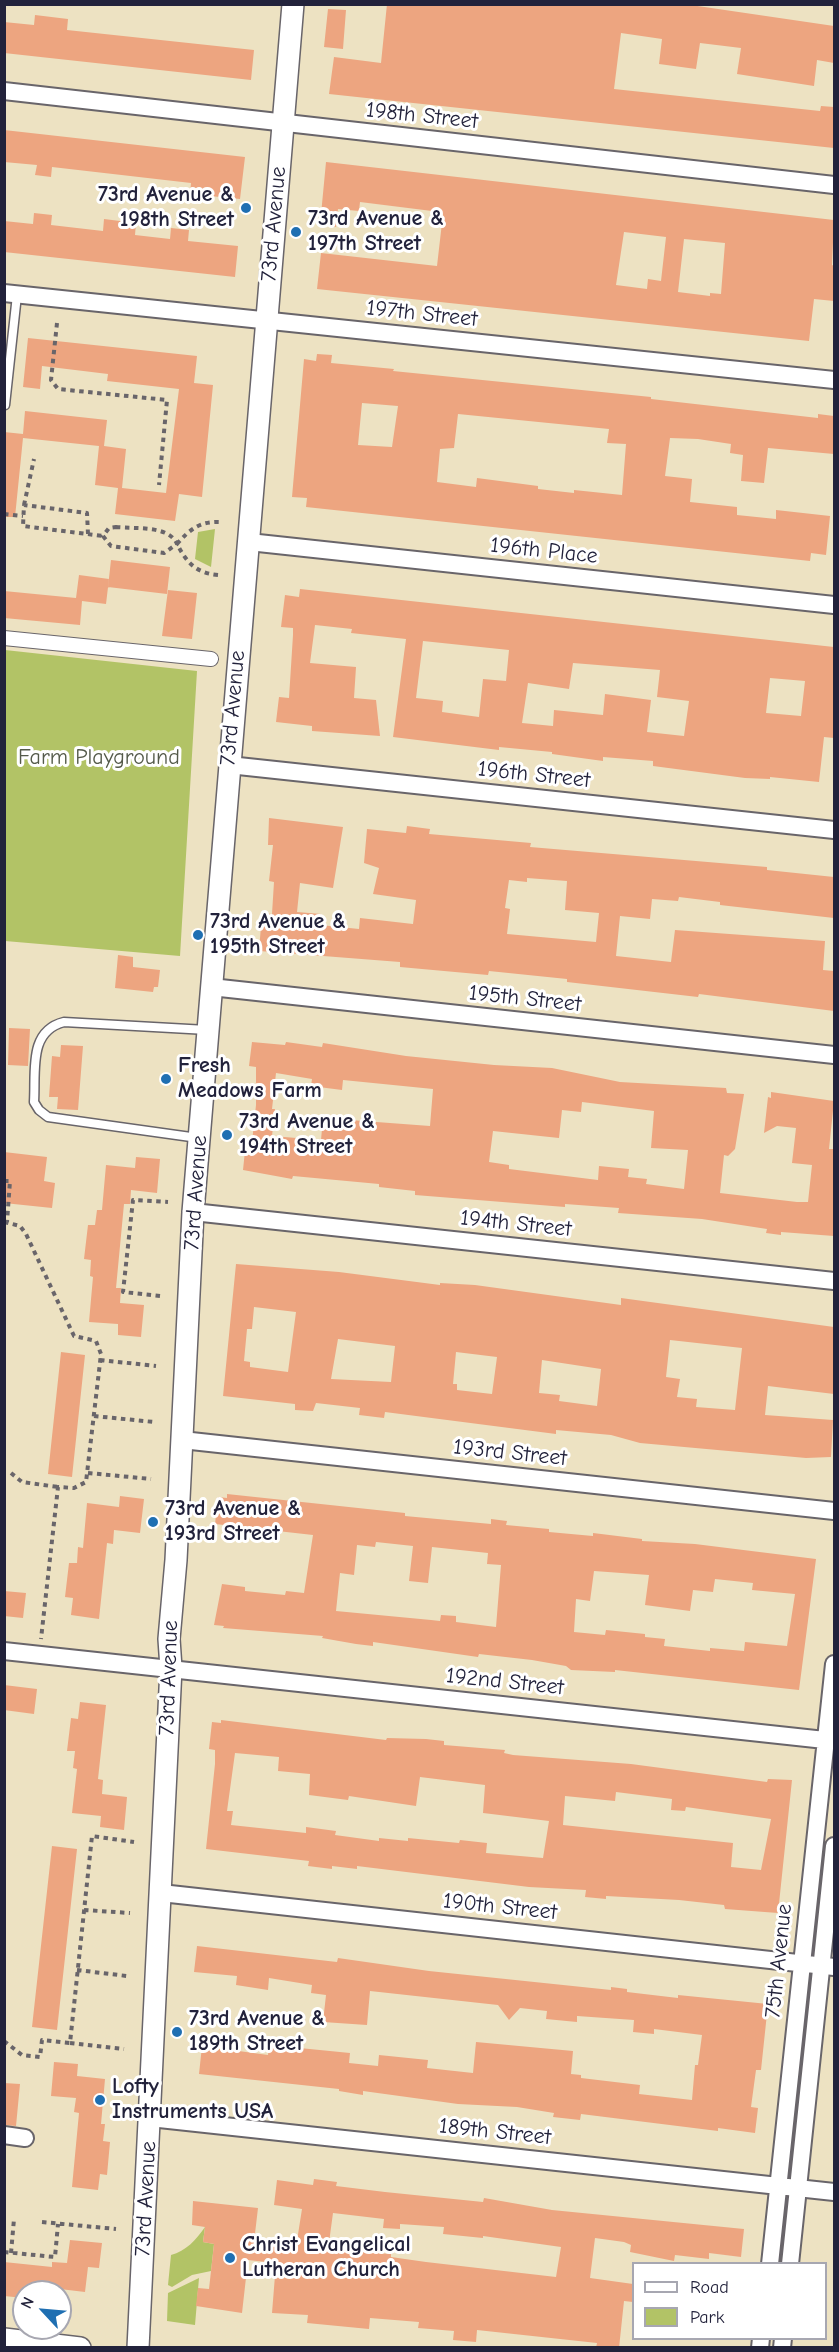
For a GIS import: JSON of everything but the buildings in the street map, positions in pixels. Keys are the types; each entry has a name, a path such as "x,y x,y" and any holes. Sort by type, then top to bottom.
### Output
{"street":[{"name":"73rd Avenue","path":"138,2348 171,1668 169,1639 182,1440 193,1212 293,4"},
{"name":"198th Street","path":"4,91 834,185"},
{"name":"197th Street","path":"11,294 834,380"},
{"name":"196th Place","path":"249,542 834,605"},
{"path":"4,638 211,659"},
{"name":"196th Street","path":"229,765 834,831"},
{"name":"195th Street","path":"212,987 834,1055"},
{"name":"194th Street","path":"193,1212 834,1281"},
{"name":"193rd Street","path":"182,1440 834,1511"},
{"name":"192nd Street","path":"4,1651 829,1740"},
{"name":"75th Avenue","path":"770,2262 801,1961 829,1740 834,1664"},
{"name":"75th Avenue","path":"790,2262 828,1966 834,1846"},
{"name":"190th Street","path":"161,1893 801,1961 828,1966"},
{"name":"189th Street","path":"150,2118 834,2192"},
{"path":"4,2135 25,2138"},
{"path":"4,2339 80,2348"}],"lane":[{"path":"5,405 11,294"},
{"path":"200,1138 48,1117 34,1102 38,1045 43,1032 51,1025 64,1022 208,1030"}],"path":[{"path":"57,323 51,380 58,388 167,400 159,485"},
{"path":"34,459 24,505 23,526 103,536 111,546 164,553 177,544 190,529 206,521 221,522"},
{"path":"24,505 87,513 88,534"},
{"path":"4,514 23,516"},
{"path":"103,536 109,528 116,527 167,532 174,537 186,561 198,570 219,575"},
{"path":"4,1181 10,1181 6,1222 20,1226 26,1234 74,1336 96,1341 100,1360 86,1482 80,1487 57,1487 22,1482 11,1473"},
{"path":"160,1296 123,1292 133,1200 168,1202"},
{"path":"100,1360 156,1366"},
{"path":"94,1416 154,1422"},
{"path":"88,1473 151,1479"},
{"path":"41,1640 57,1487"},
{"path":"70,2043 92,1836 134,1842"},
{"path":"84,1910 130,1913"},
{"path":"77,1970 127,1976"},
{"path":"4,2041 22,2055 40,2057 42,2040 124,2049"},
{"path":"11,2253 14,2219"},
{"path":"42,2222 116,2229"},
{"path":"4,2252 55,2257 58,2224"}],"green space":[{"path":"215,529 211,567 195,559 198,532"},
{"name":"Farm Playground","path":"5,650 197,671 180,956 5,941"},
{"path":"205,2227 203,2242 214,2244 211,2271 192,2275 172,2287 168,2285 171,2255 190,2244"},
{"path":"199,2278 195,2325 167,2321 168,2293"}],"place":[{"name":"73rd Avenue & 198th Street","path":"246,208"},
{"name":"73rd Avenue & 197th Street","path":"296,232"},
{"name":"73rd Avenue & 195th Street","path":"198,935"},
{"name":"Fresh Meadows Farm","path":"166,1079"},
{"name":"73rd Avenue & 194th Street","path":"227,1135"},
{"name":"73rd Avenue & 193rd Street","path":"153,1522"},
{"name":"73rd Avenue & 189th Street","path":"177,2032"},
{"name":"Lofty Instruments USA","path":"100,2100"},
{"name":"Christ Evangelical Lutheran Church","path":"230,2258"}]}
